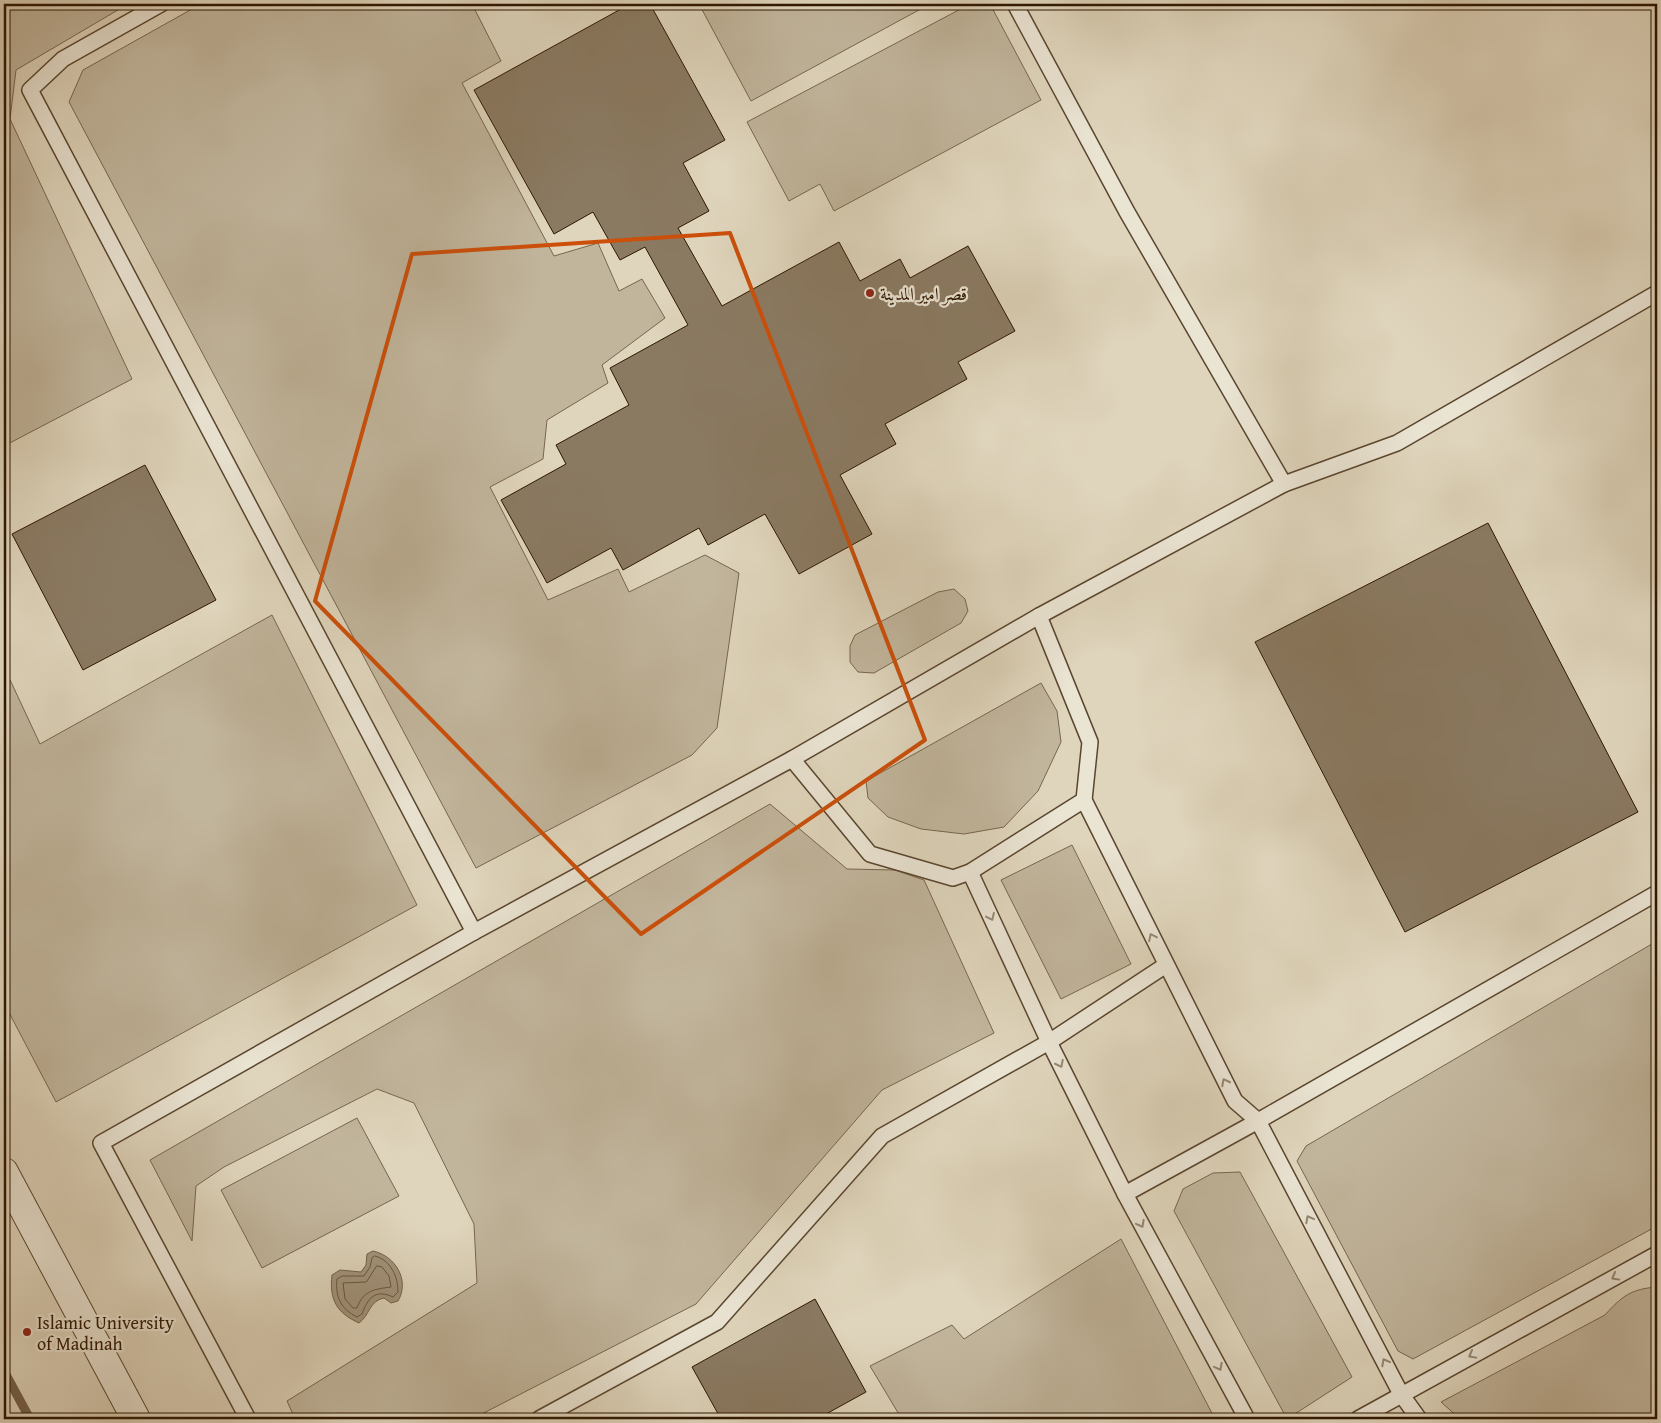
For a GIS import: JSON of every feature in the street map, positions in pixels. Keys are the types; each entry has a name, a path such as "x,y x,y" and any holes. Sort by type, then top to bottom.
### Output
{"street":[{"path":"4,1172 136,1419"}],"lane":[{"path":"161,4 63,59 30,90 474,932"},
{"path":"1015,4 1127,212 1284,484"},
{"path":"248,1419 101,1143 474,932 792,759 1039,616 1284,484 1397,443 1657,293"},
{"path":"1039,616 1090,742 1084,800 1235,1101 1258,1121 1401,1394 1418,1419"},
{"path":"792,759 870,854 953,878 970,872 1084,800"},
{"path":"970,872 1049,1042 1125,1194 1247,1419"},
{"path":"1125,1194 1258,1121 1657,893"},
{"path":"539,1419 717,1322 882,1136 1049,1042 1166,965"},
{"path":"1358,1419 1657,1254"}],"highlighted area":[{"path":"730,233 925,740 641,934 315,601 412,254"}],"shaded area":[{"path":"4,4 128,4 16,70 10,119 132,379 4,446"},
{"path":"201,4 472,4 501,61 462,83 554,256 598,243 619,291 642,279 665,318 602,365 608,383 547,420 543,459 490,487 548,600 618,569 629,592 705,555 739,573 717,728 692,755 476,868 69,102 83,70"},
{"path":"699,4 930,4 751,101"},
{"path":"970,4 990,4 1041,100 834,211 820,184 789,201 747,122"},
{"path":"954,589 965,599 968,611 961,623 874,673 858,672 850,662 850,646 855,635 938,592"},
{"path":"272,615 417,905 56,1102 4,1003 4,667 40,744"},
{"path":"1041,683 1057,711 1061,742 1038,791 1004,827 964,834 921,829 888,817 868,798 866,781"},
{"path":"770,804 847,869 895,870 924,880 994,1033 882,1090 696,1304 472,1419 295,1419 287,1401 477,1283 474,1224 414,1103 377,1089 224,1167 196,1186 192,1241 150,1160"},
{"path":"1072,845 1131,964 1061,999 1001,880"},
{"path":"1657,941 1657,1226 1413,1359 1398,1351 1297,1161 1306,1146"},
{"path":"357,1118 399,1196 262,1268 221,1190"},
{"path":"1240,1172 1352,1377 1287,1419 1174,1211 1183,1189 1213,1173"},
{"path":"1121,1239 1215,1419 897,1419 900,1416 870,1366 952,1325 964,1339"},
{"path":"1657,1287 1657,1419 1460,1419 1441,1402 1605,1315 1622,1298 1640,1290"}],"water":[{"path":"373,1251 388,1258 399,1270 402,1285 401,1293 398,1301 391,1303 384,1298 375,1302 359,1323 345,1315 336,1305 332,1292 332,1275 340,1270 361,1272 366,1265 367,1254"}],"building":[{"name":"قصر امير المدينة","path":"630,4 650,4 725,140 683,163 709,211 678,228 722,306 839,242 860,281 900,259 910,278 968,246 1015,331 958,362 967,379 885,424 896,444 840,475 872,534 799,574 765,514 708,545 699,528 623,570 611,548 547,583 501,500 566,464 556,445 629,405 610,368 688,325 645,247 620,260 593,212 554,234 474,90"},
{"path":"145,465 216,600 83,670 12,534"},
{"path":"1488,523 1638,812 1405,932 1255,642"},
{"path":"815,1299 866,1392 817,1419 721,1419 692,1367"}],"waterway":[{"path":"4,1371 30,1419"}],"place":[{"name":"قصر امير المدينة","path":"870,293"},
{"name":"Islamic University of Madinah","path":"27,1332"}]}
